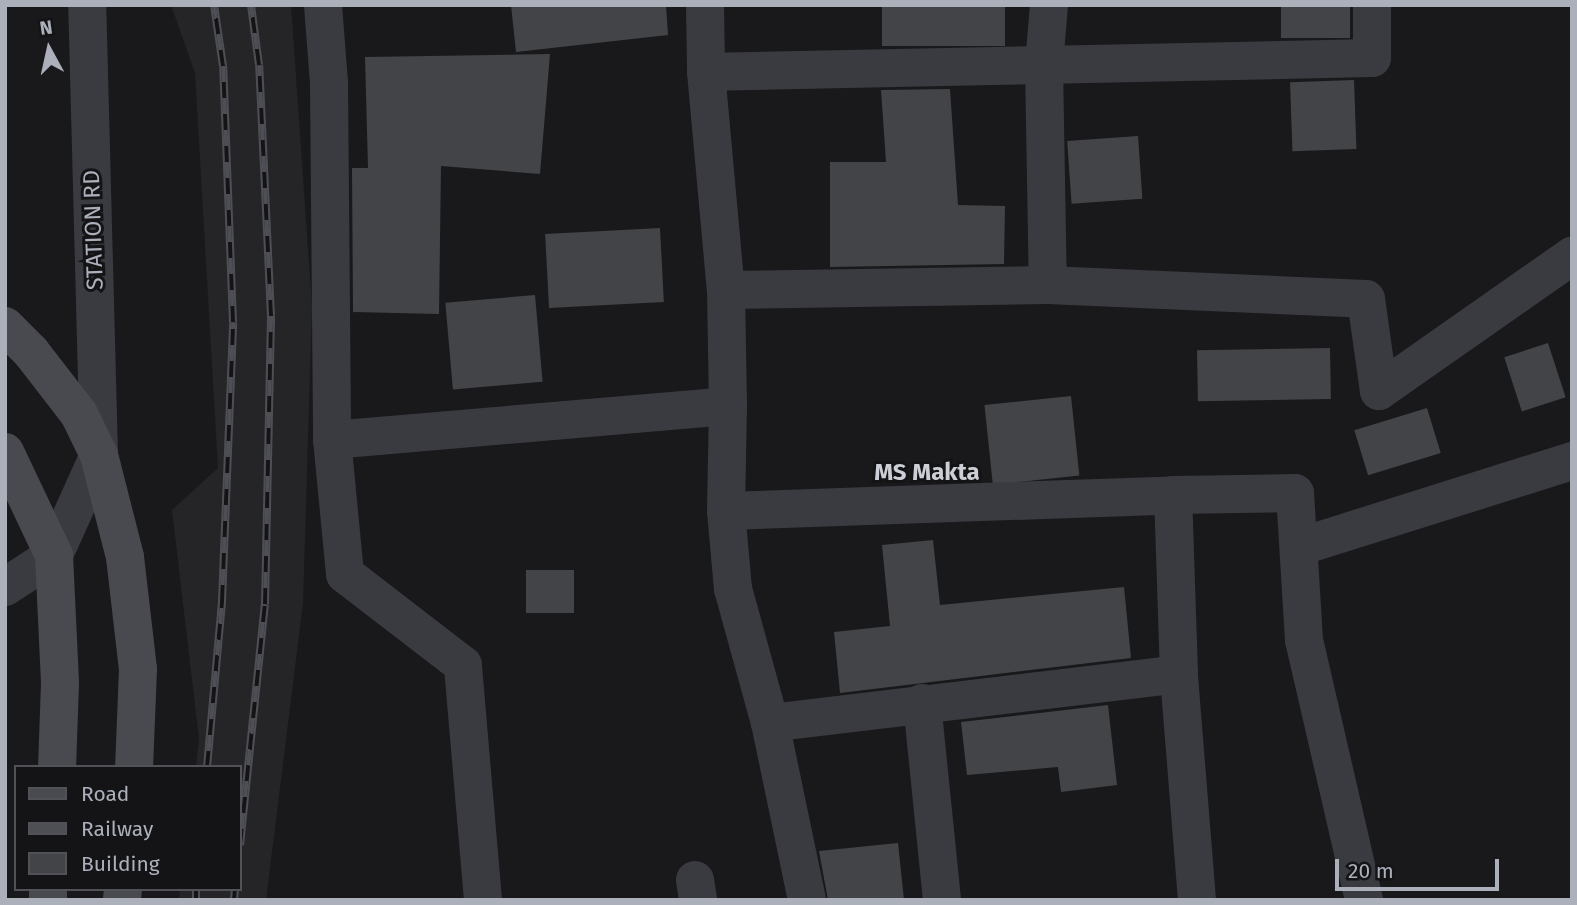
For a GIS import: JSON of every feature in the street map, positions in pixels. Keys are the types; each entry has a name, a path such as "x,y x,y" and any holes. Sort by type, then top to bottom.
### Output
{"main road":[{"path":"5,326 31,352 79,414 99,455 125,557 138,669 134,765"},
{"path":"5,452 54,555 60,682 57,765"}],"street":[{"name":"STATION RD","path":"87,5 99,455"},
{"path":"323,5 329,83 332,440 345,574 463,665 483,900"},
{"path":"705,5 706,72 726,290 726,511 733,589 770,723 807,900"},
{"path":"1048,285 1044,65 1049,5"},
{"path":"706,72 1373,58 1373,5"},
{"path":"726,290 1048,285 1366,299 1379,391 1572,256"},
{"path":"332,440 727,406"},
{"path":"5,587 54,555 99,455"},
{"path":"1298,547 1572,461"},
{"path":"726,511 1173,495 1294,494 1304,640 1364,900"},
{"path":"1173,495 1179,674 1197,900"},
{"path":"770,723 1179,674"},
{"path":"922,703 942,900"}],"shaded area":[{"path":"171,5 291,5 312,306 303,603 266,900 179,900 180,891 242,891 242,765 196,765 199,739 172,510 218,468 195,73"}],"building":[{"path":"511,5 666,5 668,35 516,52"},
{"path":"882,5 1005,5 1005,46 882,46"},
{"path":"1281,5 1350,5 1350,38 1281,38"},
{"path":"550,54 540,174 441,166 439,314 353,312 352,168 368,168 365,57"},
{"path":"1354,80 1356,149 1292,151 1290,82"},
{"path":"950,89 958,205 1005,206 1004,264 830,267 830,162 886,162 881,90"},
{"path":"1138,136 1142,199 1072,204 1067,141"},
{"path":"660,228 664,302 549,308 545,234"},
{"path":"535,295 543,382 453,390 445,303"},
{"path":"1548,343 1566,397 1522,411 1504,357"},
{"path":"1330,348 1331,399 1198,401 1197,350"},
{"path":"1071,396 1079,476 993,485 984,405"},
{"path":"1427,408 1441,453 1368,475 1354,430"},
{"path":"933,540 940,605 1124,587 1131,658 840,693 834,632 890,626 882,545"},
{"path":"526,570 574,570 574,613 526,613"},
{"path":"1108,705 1117,785 1061,792 1058,767 967,775 961,722"},
{"path":"898,843 904,900 828,900 819,851"}],"railway":[{"path":"207,765 222,601 233,322 223,66 214,5"},
{"path":"242,826 265,604 271,316 259,65 251,5"},
{"path":"196,891 196,900"},
{"path":"234,900 235,891"}],"district":[{"name":"MS Makta","path":"927,473"}]}
